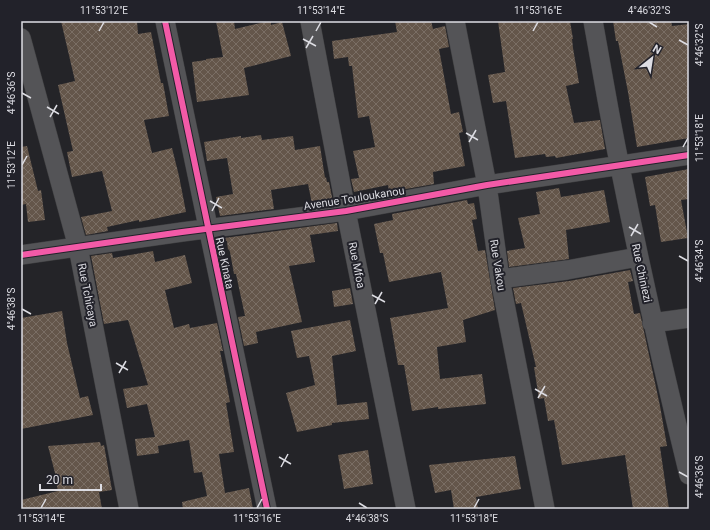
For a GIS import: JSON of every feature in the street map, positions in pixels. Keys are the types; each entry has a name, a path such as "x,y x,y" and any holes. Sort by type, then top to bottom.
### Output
{"street":[{"name":"Rue Kinata","path":"165,21 267,509"},
{"name":"Rue Mfoa","path":"310,21 346,211 406,509"},
{"name":"Rue Vakou","path":"455,21 487,185 500,279 545,509"},
{"name":"Rue Chiniezi","path":"594,21 619,166 638,257 652,323 689,475"},
{"name":"Rue Tchicaya","path":"21,38 78,247 129,509"},
{"name":"Avenue Touloukanou","path":"21,255 208,228 346,211 487,185 689,155"},
{"path":"500,279 567,270 638,257"},
{"path":"652,323 689,318"}],"building":[{"path":"61,21 137,21 138,34 151,32 169,116 144,120 152,153 172,148 186,212 107,227 108,231 86,235 81,217 112,211 102,171 72,177 67,152 73,151 58,85 75,81"},
{"path":"216,21 234,21 235,29 269,21 271,21 271,25 282,22 291,56 244,68 249,95 197,102 192,62 223,57"},
{"path":"395,21 431,21 433,29 445,26 449,47 439,49 451,114 459,112 463,132 459,133 465,166 433,172 434,184 389,192 388,185 354,192 351,179 359,178 353,151 375,147 369,116 358,118 352,66 349,66 348,57 334,59 332,41 397,32"},
{"path":"498,21 570,21 579,83 566,86 574,123 600,120 605,149 556,158 555,156 546,157 545,154 515,158 506,101 493,103 488,75 505,72"},
{"path":"613,21 671,21 672,26 689,24 689,138 637,147 628,92"},
{"path":"261,135 262,140 293,136 295,150 320,146 325,178 326,177 327,182 329,182 333,202 312,204 308,184 271,190 274,209 220,216 216,197 233,194 227,158 207,161 204,142 241,136 241,138"},
{"path":"27,146 38,191 41,190 45,220 28,222 26,204 21,205 21,147"},
{"path":"689,169 689,199 681,200 688,238 661,242 655,205 650,206 645,177"},
{"path":"559,188 561,197 604,190 610,222 566,230 569,259 509,267 507,251 525,248 518,218 540,214 536,192"},
{"path":"467,200 468,204 474,203 477,219 472,220 478,251 485,250 495,310 463,320 466,342 437,347 440,379 482,374 486,404 438,409 438,407 412,411 404,365 398,365 390,318 448,308 441,272 389,282 383,253 380,253 374,224 393,220 392,214"},
{"path":"337,223 338,231 310,235 315,262 289,266 302,322 256,332 258,343 244,346 238,317 245,316 236,274 234,274 227,241 224,241 224,238"},
{"path":"153,251 155,262 185,255 192,283 165,290 174,328 189,324 190,328 217,323 223,351 220,351 230,402 226,403 234,452 219,454 225,493 249,488 253,509 183,509 182,502 207,496 202,472 194,473 189,440 158,446 159,453 137,456 135,439 155,437 147,404 127,408 123,389 148,385 128,320 104,324 91,256 112,253 113,258"},
{"path":"630,270 633,281 628,282 634,314 640,313 667,446 660,447 669,509 633,509 625,455 562,465 554,420 548,421 544,398 539,399 534,367 536,367 521,303 516,304 513,288 569,281"},
{"path":"350,288 353,304 334,307 332,291"},
{"path":"62,311 67,343 80,398 88,396 93,415 21,429 21,318"},
{"path":"350,320 356,351 332,356 337,405 367,402 369,419 332,423 332,425 297,432 286,393 315,385 309,356 297,358 291,331"},
{"path":"100,442 101,446 104,445 112,490 99,492 102,509 21,509 21,500 58,491 48,446"},
{"path":"368,450 373,484 344,489 338,455"},
{"path":"515,456 521,489 476,497 478,509 454,509 451,490 435,493 429,465"}],"cycle path":[{"path":"165,21 267,509"},
{"path":"21,255 346,211 487,185 689,155"}]}
